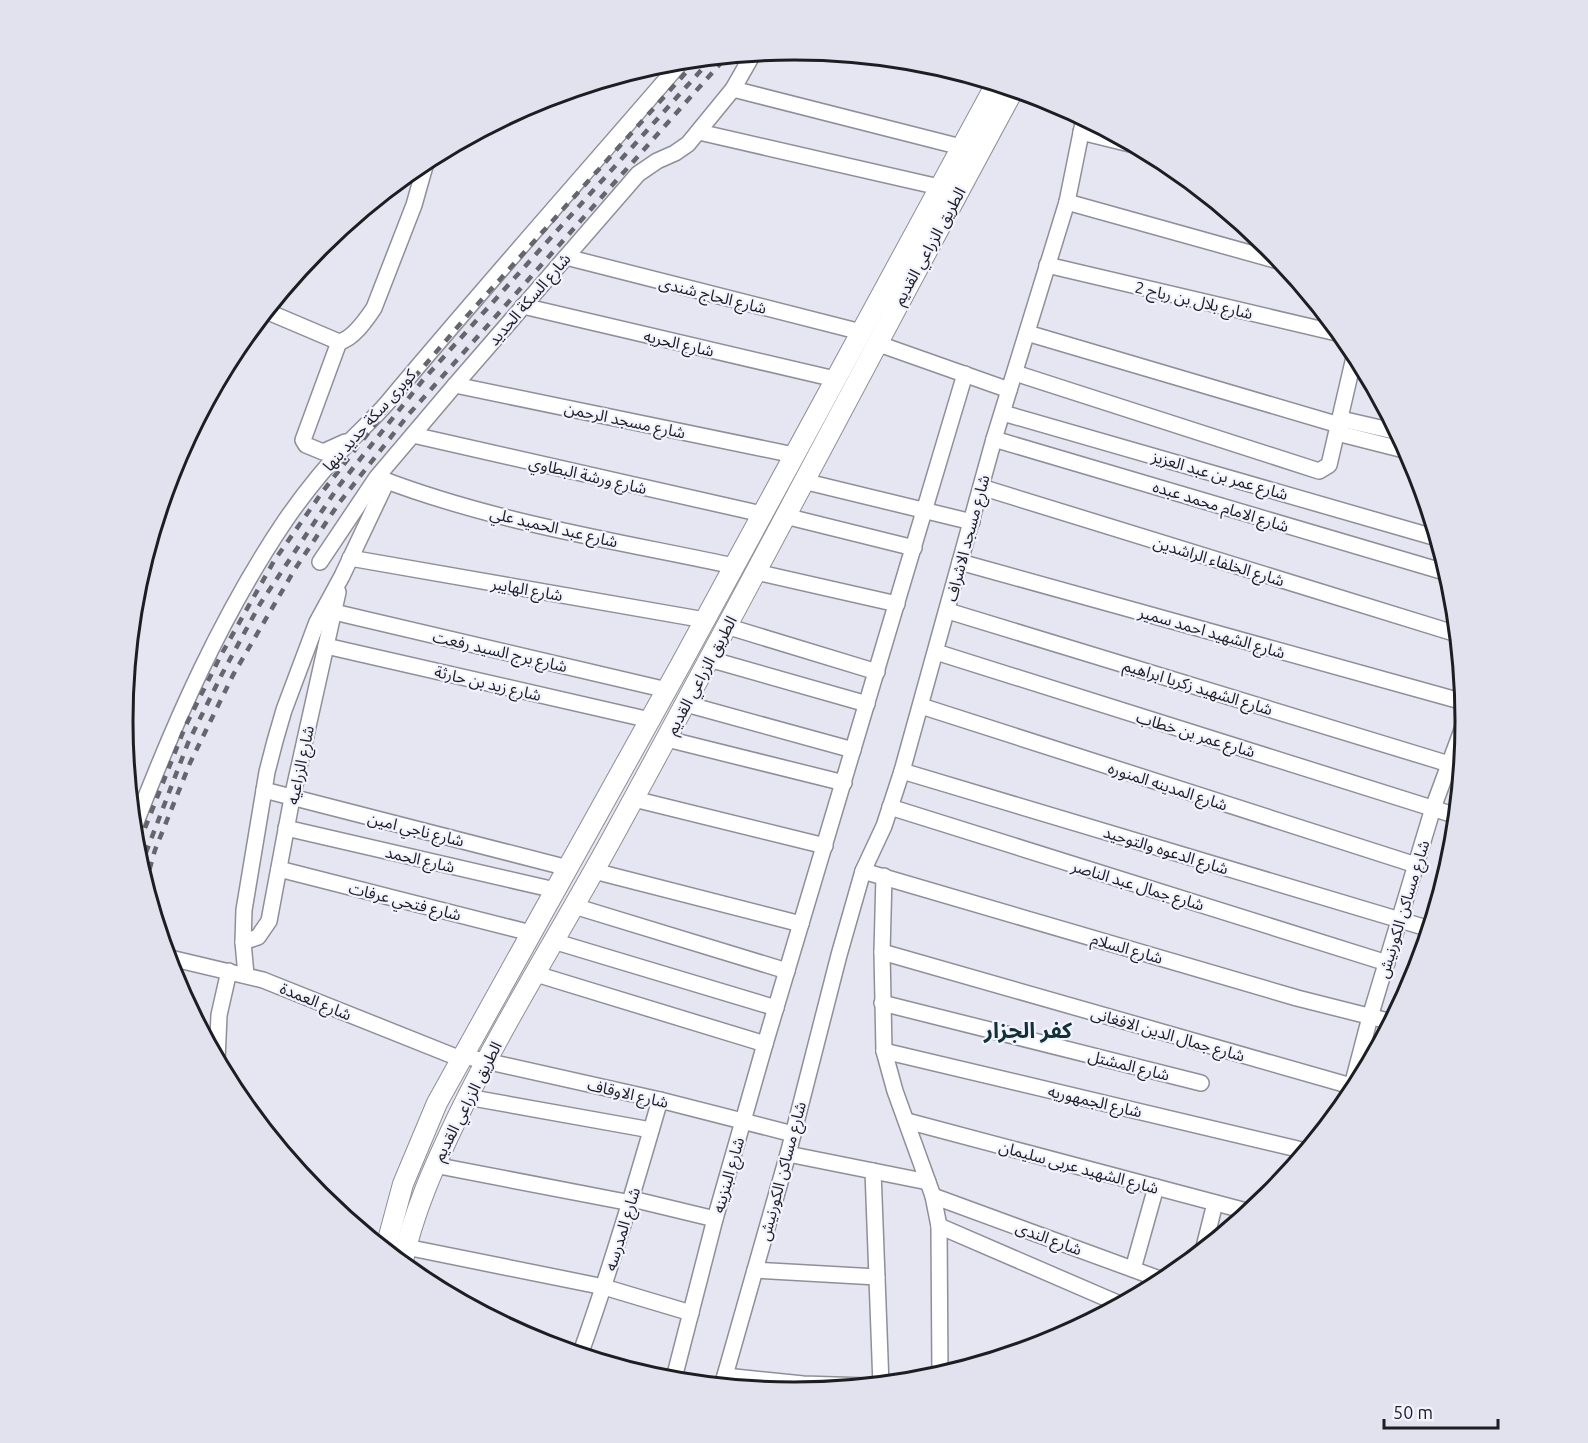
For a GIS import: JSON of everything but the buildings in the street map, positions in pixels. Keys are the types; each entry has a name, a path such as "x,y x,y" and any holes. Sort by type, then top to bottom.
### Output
{"main road":[{"name":"الطريق الزراعي القديم","path":"404,1256 419,1201 467,1097 668,739 804,481 939,187 992,91"},
{"name":"الطريق الزراعي القديم","path":"387,1243 406,1175 437,1103 667,690 835,379 868,338 1010,96"}],"street":[{"name":"شارع السكة الحديد","path":"320,562 413,435 455,385 638,174 657,160 682,149 699,132 733,89 749,61"},
{"name":"كوبرى سكة حديد بنها","path":"139,815 171,733 237,601 285,521 306,492 353,438 380,412 456,320 672,72"},
{"path":"733,89 961,147"},
{"name":"شارع مسجد الاشراف","path":"839,955 863,871 879,836 902,771 994,439 1067,202 1082,126"},
{"path":"699,132 939,187"},
{"path":"353,438 323,452 306,445 303,440 339,342 347,338 368,318 374,308 414,205 423,173"},
{"path":"1067,202 1265,257"},
{"name":"شارع الحاج شندى","path":"566,257 868,338 1009,390"},
{"name":"شارع بلال بن رباح 2","path":"1047,265 1327,331"},
{"name":"شارع الحريه","path":"523,306 835,379"},
{"path":"273,314 339,342"},
{"path":"1027,333 1339,426 1395,447"},
{"path":"1015,373 1319,471 1329,465 1354,371"},
{"path":"574,906 787,971 965,374"},
{"name":"شارع مسجد الرحمن","path":"455,385 794,455"},
{"name":"شارع عمر بن عبد العزيز","path":"1003,413 1428,536"},
{"path":"1339,426 1388,431"},
{"name":"شارع ورشة البطاوي","path":"413,435 762,514"},
{"name":"شارع الامام محمد عبده","path":"994,439 1438,570"},
{"name":"شارع الزراعيه","path":"246,975 243,942 244,910 264,790 275,741 284,710 317,622 342,576 382,479"},
{"name":"شارع عبد الحميد علي","path":"382,479 434,497 531,522 734,566"},
{"path":"804,481 972,522"},
{"name":"شارع الخلفاء الراشدين","path":"981,487 1449,632"},
{"path":"785,516 914,548"},
{"name":"شارع الهايبر","path":"350,558 705,620"},
{"name":"شارع الشهيد احمد سمير","path":"960,562 1455,699"},
{"path":"756,572 897,604"},
{"name":"شارع الزراعيه","path":"243,942 258,937 266,927 292,798 342,576"},
{"name":"شارع الشهيد زكريا ابراهيم","path":"948,611 1449,764"},
{"name":"شارع برج السيد رفعت","path":"334,612 667,690"},
{"path":"726,626 877,672"},
{"name":"شارع زيد بن حارثة","path":"326,646 650,720"},
{"name":"شارع عمر بن خطاب","path":"936,652 1449,813"},
{"path":"709,658 867,704"},
{"path":"686,704 853,750"},
{"name":"شارع المدينه المنوره","path":"921,706 1416,865"},
{"path":"668,739 844,783"},
{"name":"شارع مساكن الكورنيش","path":"1355,1071 1433,808 1455,748"},
{"name":"شارع الدعوه والتوحيد","path":"902,771 1422,927"},
{"name":"شارع ناجي امين","path":"264,790 568,868"},
{"path":"634,799 825,846"},
{"name":"شارع جمال عبد الناصر","path":"890,807 1387,963"},
{"name":"شارع الحمد","path":"286,828 555,890"},
{"name":"شارع فتحي عرفات","path":"279,869 531,933"},
{"path":"594,871 801,924"},
{"name":"شارع السلام","path":"863,871 1298,998 1384,1020"},
{"path":"884,876 882,952 884,1051 895,1091 931,1189 939,1226 940,1366"},
{"path":"554,941 776,1008"},
{"name":"شارع جمال الدين الافغانى","path":"882,952 1347,1085"},
{"name":"شارع مساكن الكورنيش","path":"724,1379 788,1154 839,955"},
{"name":"شارع العمدة","path":"177,960 246,975 462,1058"},
{"path":"218,1046 219,1015 229,971"},
{"name":"شارع البنزينه","path":"676,1372 715,1219 787,971"},
{"path":"536,974 765,1044"},
{"name":"شارع المشتل","path":"882,1003 1201,1083"},
{"name":"شارع الجمهوريه","path":"884,1051 1298,1149"},
{"name":"شارع الاوقاف","path":"462,1058 486,1061 660,1100 793,1134"},
{"path":"467,1097 651,1130"},
{"name":"شارع المدرسه","path":"582,1348 631,1201 660,1100"},
{"name":"شارع الشهيد عربى سليمان","path":"907,1121 1240,1209"},
{"name":"شارع الندى","path":"788,1154 873,1171 931,1189 1154,1277"},
{"path":"434,1165 631,1201 715,1219"},
{"path":"873,1171 881,1377"},
{"path":"1133,1269 1155,1187"},
{"path":"1206,1239 1215,1203"},
{"path":"939,1226 1113,1301"},
{"path":"405,1256 604,1287 691,1314"},
{"path":"755,1270 877,1277"}],"railway":[{"path":"149,870 190,763 233,675 295,569 339,503 409,414 719,65"},
{"path":"146,853 188,743 222,674 260,604 338,487 423,380 704,67"},
{"path":"145,828 185,727 221,655 274,561 323,491 383,414 467,316 689,69"}],"district":[{"name":"كفر الجزار","path":"1028,1030"}]}
